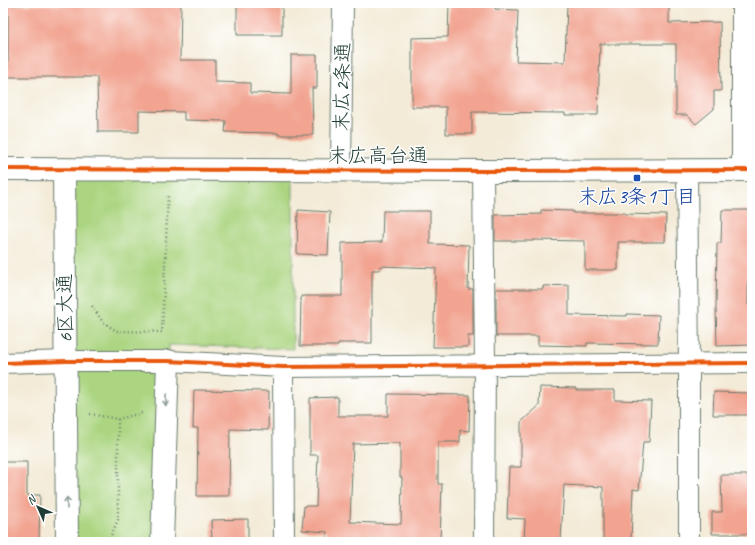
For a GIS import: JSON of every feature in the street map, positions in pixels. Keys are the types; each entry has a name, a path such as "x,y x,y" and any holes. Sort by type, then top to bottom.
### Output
{"street":[{"name":"末広2条通","path":"341,170 343,3"},
{"path":"742,3 747,170"},
{"name":"末広高台通","path":"3,169 482,171 747,170"},
{"name":"6区大通","path":"64,169 67,542"},
{"path":"687,170 689,542"},
{"path":"482,171 485,364 484,542"},
{"path":"3,363 66,361 168,361 283,367 485,364 752,363"},
{"path":"162,542 168,361"},
{"path":"283,367 284,542"}],"path":[{"path":"92,300 92,308 102,321 116,331 162,332 169,170"},
{"path":"86,413 118,419 146,412"},
{"path":"108,542 118,520 118,419"}],"green space":[{"path":"64,169 293,170 293,349 169,345 162,542 67,542"}],"building":[{"path":"181,3 180,60 215,60 215,82 250,83 250,93 291,94 291,55 317,55 317,88 312,88 313,135 225,132 226,121 184,120 184,112 139,111 139,132 98,132 97,77 8,77 8,5"},
{"path":"237,3 282,3 282,35 237,35"},
{"path":"449,3 495,3 495,9 518,10 516,61 565,62 567,3 669,3 669,23 720,22 721,91 714,91 714,109 696,124 687,115 676,115 676,44 600,44 598,115 565,115 565,113 472,112 472,134 446,134 446,107 412,107 412,38 448,37"},
{"path":"298,210 330,212 328,255 297,254"},
{"path":"541,210 573,211 573,213 666,215 665,242 618,242 618,270 585,270 585,241 495,241 495,215 541,214"},
{"path":"722,210 752,210 752,239 749,239 748,305 752,305 752,345 717,346 717,243 721,243"},
{"path":"383,211 430,211 430,244 469,245 468,289 473,289 473,336 468,336 468,347 433,347 436,268 380,266 380,270 372,270 372,343 338,343 338,346 300,346 301,296 342,296 342,243 382,242"},
{"path":"569,285 569,315 659,315 658,344 587,343 587,346 538,345 538,336 496,336 496,289 543,289 543,286"},
{"path":"540,387 576,388 576,390 615,390 615,400 651,401 649,442 643,442 639,490 633,489 631,542 603,542 603,487 564,485 561,542 524,542 525,519 507,518 509,467 521,467 521,422 539,406"},
{"path":"194,390 269,391 268,430 230,429 229,496 197,496 198,428 193,428"},
{"path":"714,392 752,393 752,415 713,415"},
{"path":"388,394 470,395 469,431 460,430 460,442 438,442 438,484 442,484 440,542 327,542 327,532 302,530 304,506 316,506 318,455 310,455 310,398 338,397 338,416 388,416","holes":["400,443 400,477 402,477 401,524 350,522 353,444"]},
{"path":"4,462 27,462 27,495 40,495 39,542 3,542"},
{"path":"721,475 752,475 752,534 712,534 712,512 722,512"},
{"path":"248,519 248,542 212,542 211,520"}],"cycle path":[{"path":"3,169 483,171 752,170"},
{"path":"3,363 66,361 168,361 283,367 752,363"}],"place":[{"name":"末広3条1丁目","path":"637,178"}]}
